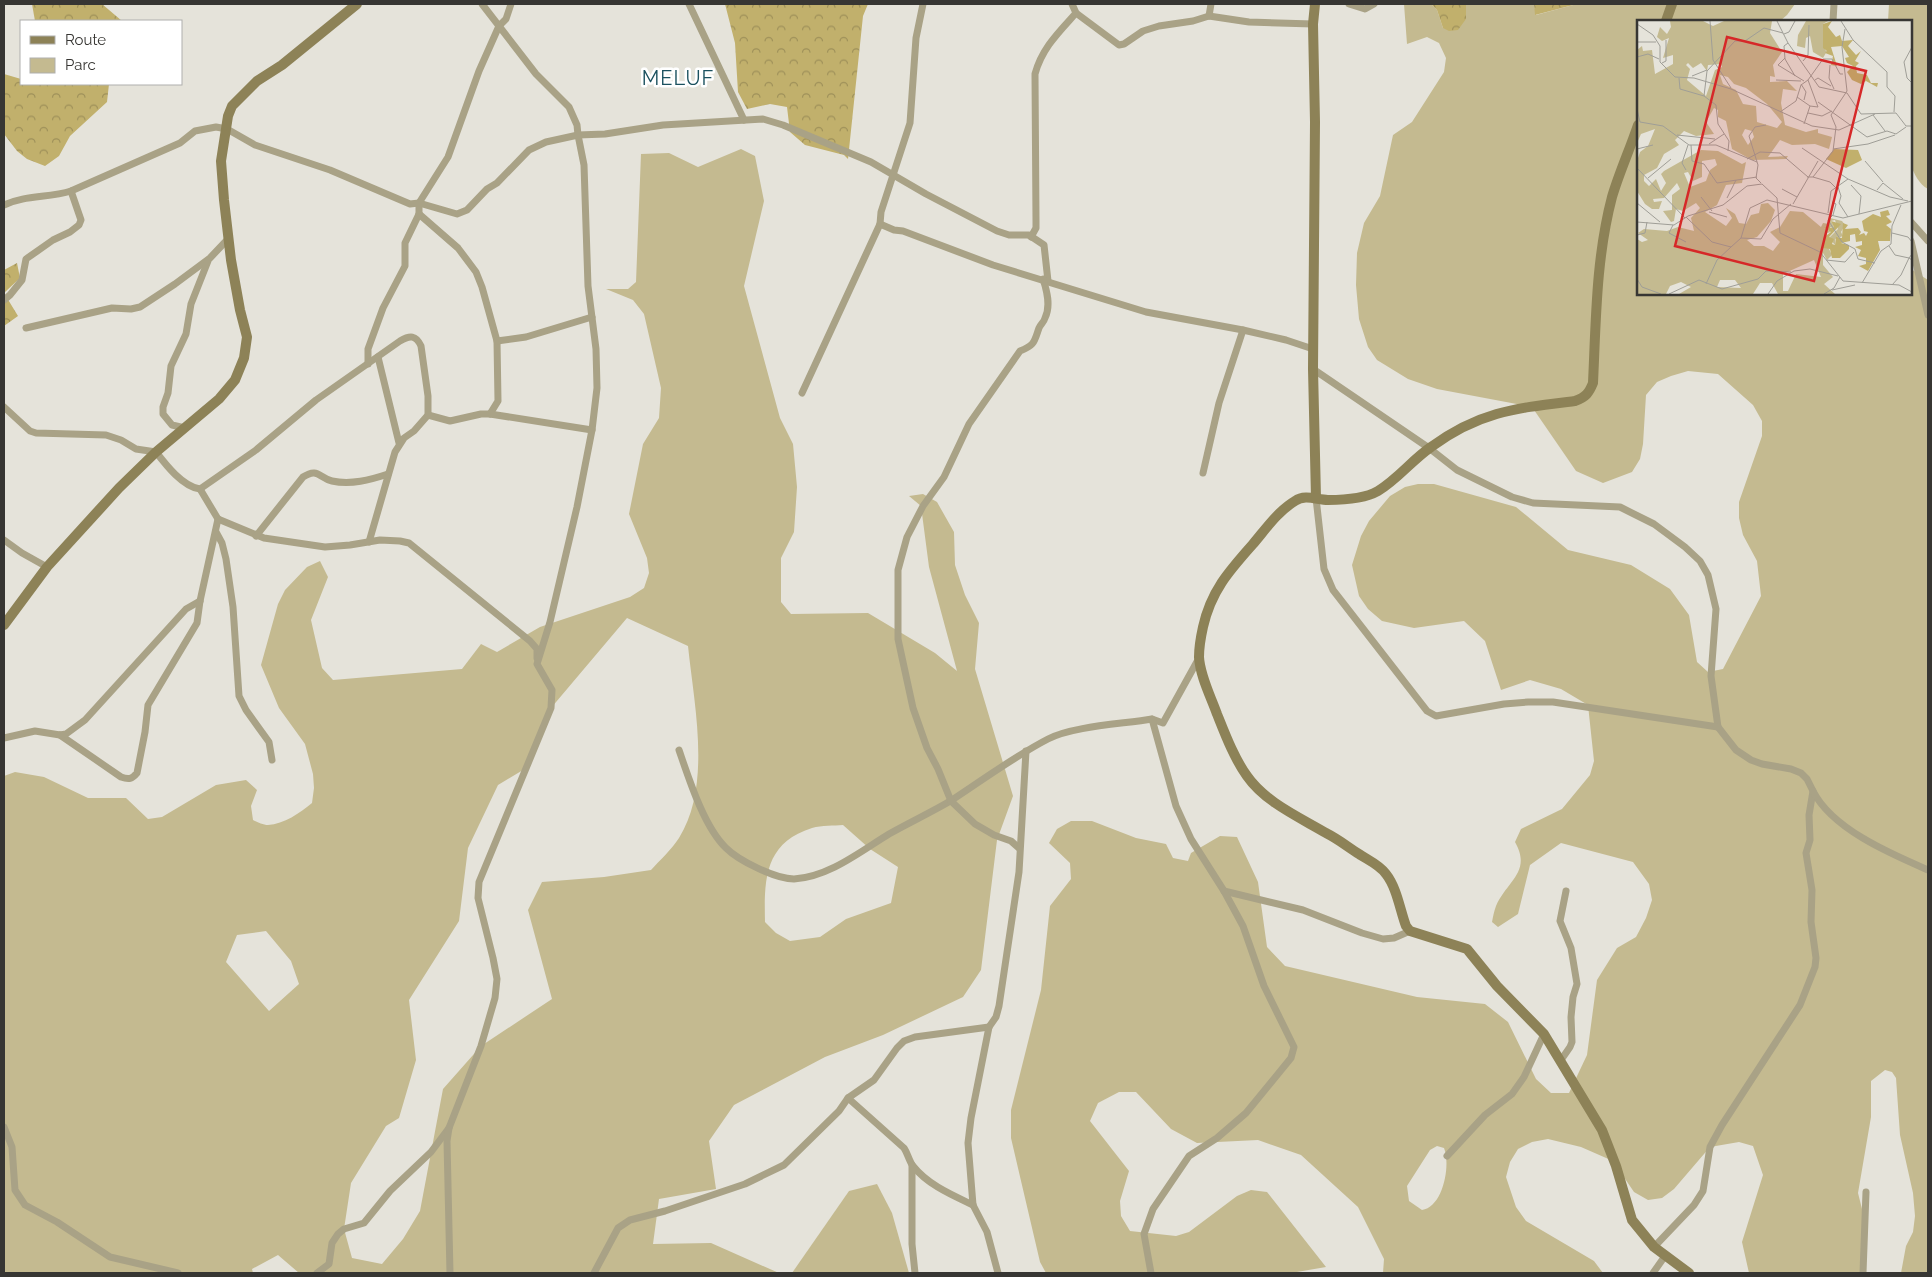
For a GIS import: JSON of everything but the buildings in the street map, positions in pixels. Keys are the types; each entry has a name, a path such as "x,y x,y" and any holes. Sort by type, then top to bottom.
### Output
{"street":[{"path":"4,625 48,567 119,488 156,452 219,399 235,380 244,358 247,337 240,310 228,239 221,162 228,116 232,106 257,81 282,65 357,4"},
{"path":"482,4 536,74 570,107 577,125 584,165 588,286 596,349 592,430 577,507 550,622 537,664"},
{"path":"368,364 368,349 383,308 405,266 405,243 419,214 419,204 448,157 479,71 499,26 506,19 512,4"},
{"path":"689,4 744,120"},
{"path":"802,393 880,224 910,123 916,38 923,4"},
{"path":"1072,4 1076,13 1119,45 1124,44 1143,31 1209,16 1249,22 1313,24"},
{"path":"1209,16 1211,4"},
{"path":"1315,4 1313,24 1315,122 1313,369 1316,498 1324,569 1333,590 1427,711 1436,716 1504,704 1553,702 1718,727"},
{"path":"1349,4 1365,10 1374,4"},
{"path":"1666,20 1672,4"},
{"path":"1833,20 1834,4"},
{"path":"1031,236 1036,228 1035,74 1048,44 1076,13"},
{"path":"4,205 16,199 60,195 71,191 180,143 195,131 216,127 227,129 255,145 330,170 410,204 419,204 457,214 467,210 529,150 546,142 578,135 605,134 663,125 744,120 771,121 871,162 895,174 926,194 997,231 1010,235 1031,236 1044,245 1048,307 1046,317 1039,327 1036,341 1029,348 1020,351 969,424 944,477 923,506 907,537 898,570 898,640 913,708 927,748 951,801 974,824 1010,841 1019,848"},
{"path":"679,750 699,804 724,847 738,859 792,879 815,875 829,869 951,801 1026,751 1050,738 1069,732 1152,719 1163,723 1199,658 1208,608 1214,593 1229,571 1276,518 1295,500 1304,498 1326,500 1356,498 1377,492 1429,448 1460,427 1488,416 1514,409 1576,401 1583,398 1589,392 1593,382 1598,270 1604,231 1612,196 1637,128"},
{"path":"4,300 22,280 26,259 53,240 70,232 80,223 80,217 71,191"},
{"path":"419,214 458,248 476,272 491,315 497,341 498,401 490,414"},
{"path":"1912,223 1928,241"},
{"path":"880,224 993,265 1146,312 1243,330 1286,340 1313,349"},
{"path":"26,328 112,308 131,309 140,307 210,258 228,239"},
{"path":"1912,245 1928,315"},
{"path":"185,428 172,425 163,414 163,407 168,393 171,366 186,334 191,304 210,258"},
{"path":"497,341 526,338 592,317"},
{"path":"1203,473 1219,403 1243,330"},
{"path":"200,489 256,450 316,400 406,337 413,336 418,339 421,346 428,396 428,415 414,431 399,442 369,542"},
{"path":"378,357 399,442"},
{"path":"1313,369 1429,448 1457,470 1512,497 1533,503 1620,507 1654,524 1685,547 1700,561 1708,575 1716,609 1711,676 1718,727 1736,750 1751,760 1801,773 1807,779 1819,802 1832,815 1868,842 1928,870"},
{"path":"4,407 30,431 36,433 113,436 136,449 156,452 170,471 192,487 200,489 218,519 256,536 325,547 380,540 409,543 530,640 537,649 537,664 552,690 551,708 479,882 478,898 497,979 495,998 480,1046 452,1115 449,1128 450,1273"},
{"path":"428,415 450,420 490,414 592,430"},
{"path":"256,536 303,477 309,473 316,472 334,482 362,482 388,474"},
{"path":"4,738 42,731 60,735 115,774 128,779 133,778 137,773 141,758 148,705 197,623 218,519"},
{"path":"216,532 222,543 226,559 232,598 240,696 246,710 269,742 272,760"},
{"path":"4,540 22,553 48,567"},
{"path":"60,735 71,732 85,720 186,609 200,601"},
{"path":"1199,658 1206,685 1220,722 1245,774 1253,785 1264,794 1378,866 1392,884 1406,926 1410,931 1467,949 1497,986 1544,1034 1602,1130 1610,1148 1632,1220 1654,1247 1689,1273"},
{"path":"1151,1273 1144,1234 1153,1209 1189,1156 1217,1138 1246,1113 1293,1053 1294,1047 1264,986 1242,926 1224,891 1191,839 1176,806 1152,719"},
{"path":"998,1273 988,1232 973,1204 968,1143 971,1118 989,1027 996,1017 999,1006 1019,872 1026,751"},
{"path":"1654,1247 1694,1205 1703,1191 1710,1148 1722,1125 1800,1005 1815,967 1812,890 1806,853 1810,840 1808,815 1813,791"},
{"path":"1224,891 1303,910 1362,934 1383,939 1394,938 1410,931"},
{"path":"1561,1060 1572,1042 1571,1017 1573,997 1577,984 1570,948 1560,921 1566,891"},
{"path":"594,1273 618,1228 630,1220 665,1211 746,1184 775,1170 800,1150 839,1111 848,1098 874,1080 904,1041 915,1037 989,1027"},
{"path":"1447,1156 1485,1115 1512,1094 1524,1077 1544,1034"},
{"path":"848,1098 908,1153 912,1165 914,1273"},
{"path":"4,1127 12,1147 14,1190 25,1205 57,1222 110,1257 178,1273"},
{"path":"317,1273 329,1264 332,1243 338,1234 344,1229 364,1222 390,1191 431,1152 449,1128"},
{"path":"912,1165 945,1192 973,1204"},
{"path":"1863,1273 1866,1192"},
{"path":"1653,1273 1665,1256"}],"green space":[{"path":"32,4 102,4 121,20 35,20"},
{"path":"725,4 868,4 863,16 848,159 844,155 805,145 790,132 787,107 770,104 747,109 738,92 735,43"},
{"path":"1404,4 1431,4 1437,10 1443,28 1466,19 1466,4 1534,4 1536,15 1577,4 1795,4 1781,20 1637,20 1637,295 1912,295 1912,270 1928,280 1928,1273 1901,1273 1906,1246 1913,1232 1915,1216 1913,1193 1900,1135 1896,1078 1892,1072 1885,1070 1871,1081 1871,1117 1858,1193 1866,1225 1865,1273 1749,1273 1742,1242 1763,1175 1753,1146 1739,1142 1710,1147 1674,1189 1662,1198 1648,1200 1634,1192 1613,1161 1581,1147 1548,1139 1532,1142 1518,1149 1510,1162 1506,1177 1516,1207 1526,1221 1594,1261 1603,1273 1383,1273 1384,1259 1358,1207 1301,1155 1258,1140 1197,1143 1171,1129 1136,1092 1119,1092 1098,1103 1090,1121 1129,1171 1120,1201 1121,1216 1130,1231 1176,1236 1189,1232 1237,1196 1251,1190 1267,1192 1326,1267 1291,1273 1046,1273 1040,1262 1011,1138 1011,1110 1041,990 1050,906 1071,879 1070,863 1049,843 1057,829 1071,821 1092,821 1136,838 1166,844 1173,858 1188,861 1191,853 1220,836 1237,837 1258,882 1267,947 1285,966 1417,997 1485,1004 1508,1022 1536,1079 1551,1093 1569,1093 1587,1055 1597,980 1617,948 1636,937 1646,918 1652,900 1649,884 1633,862 1561,843 1530,865 1518,914 1498,927 1492,922 1496,906 1519,869 1521,861 1520,852 1515,842 1521,829 1562,809 1590,775 1594,761 1588,705 1561,689 1530,680 1501,690 1485,641 1464,621 1414,628 1382,621 1368,609 1359,596 1352,565 1361,536 1369,521 1390,496 1405,487 1418,484 1434,484 1516,507 1568,550 1631,565 1670,589 1689,615 1697,662 1708,672 1723,669 1761,596 1757,561 1743,535 1739,518 1739,502 1762,436 1762,421 1753,405 1718,374 1688,371 1657,382 1646,395 1643,444 1640,459 1632,472 1603,483 1576,471 1532,407 1437,389 1408,379 1377,360 1368,347 1359,319 1356,285 1357,253 1364,223 1380,196 1393,135 1412,122 1444,72 1446,58 1439,43 1427,37 1407,44","holes":["1437,1146 1444,1148 1446,1174 1440,1194 1429,1207 1422,1210 1409,1201 1407,1186 1430,1150"]},
{"path":"1431,4 1466,4 1466,19 1458,30 1449,31 1443,28 1437,10"},
{"path":"1534,4 1577,4 1535,15"},
{"path":"1889,4 1928,4 1928,189 1917,178 1912,167 1912,20 1888,20"},
{"path":"4,74 20,79 20,85 109,85 107,102 70,136 59,156 45,166 27,159 17,151 4,134"},
{"path":"741,149 755,156 764,201 744,286 780,418 793,444 797,487 794,532 781,558 781,602 791,614 868,613 935,653 957,671 929,567 921,506 909,496 923,494 937,502 954,532 955,565 965,595 979,623 975,669 1013,796 997,840 981,970 963,997 883,1035 825,1057 734,1105 709,1141 716,1189 659,1199 653,1244 711,1243 779,1273 299,1273 278,1255 252,1269 253,1273 4,1273 4,776 15,772 44,777 88,798 126,798 148,819 162,817 216,785 246,780 257,790 251,806 253,820 266,825 280,823 312,803 313,774 305,744 279,708 261,665 278,604 285,590 307,567 320,561 328,577 311,620 322,668 333,680 462,669 481,644 497,652 540,627 630,597 644,588 649,573 647,558 629,514 643,444 659,418 661,388 644,314 633,300 606,289 628,289 636,282 641,154 669,153 698,167","holes":["627,618 688,646 698,744 698,770 695,794 689,817 679,838 651,870 604,877 542,882 528,910 552,999 481,1046 443,1089 420,1211 403,1239 382,1264 352,1258 344,1229 351,1183 386,1126 399,1118 416,1060 409,1000 459,921 468,848 498,785 523,770 551,708","843,825 870,849 898,867 891,903 846,919 820,937 790,941 776,933 765,922 767,877 776,853 796,835 812,828","266,931 291,961 299,984 269,1011 226,962 237,935"]},
{"path":"17,263 20,278 4,293 4,270"},
{"path":"4,293 18,316 4,326"},
{"path":"877,1184 892,1213 909,1273 792,1273 849,1191"}],"district":[{"name":"MELUF","path":"678,78"}]}
